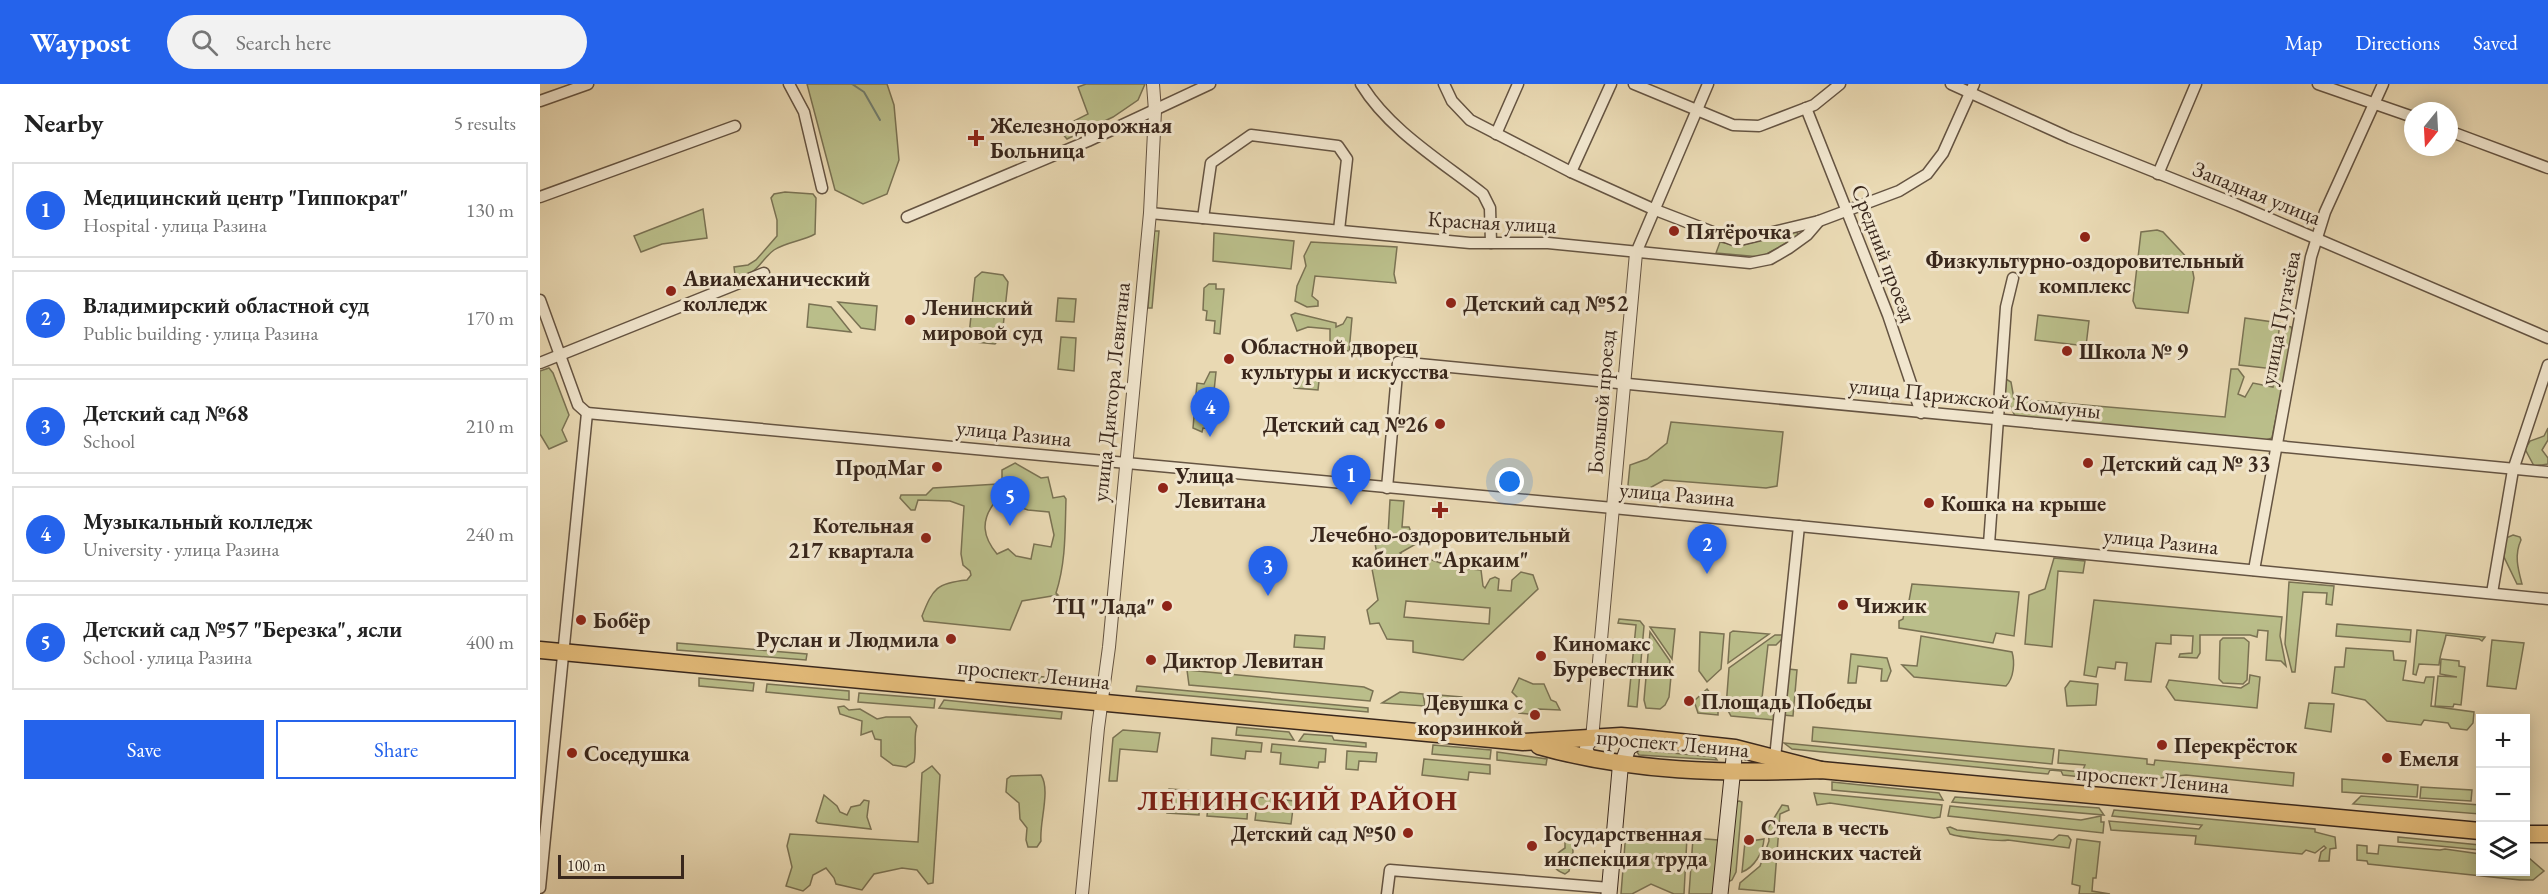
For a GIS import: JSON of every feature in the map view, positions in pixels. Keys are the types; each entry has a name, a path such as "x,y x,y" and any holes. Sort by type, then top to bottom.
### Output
{"main road":[{"name":"проспект Ленина","path":"540,650 1523,742 1621,736 1643,738 1735,748 1821,770"},
{"path":"1610,891 1622,763 1631,744 1643,738"},
{"name":"проспект Ленина","path":"1523,742 1622,763 1732,773 1821,770 2476,831"},
{"path":"1720,894 1735,748"},
{"path":"2530,834 2548,834"}],"street":[{"path":"540,100 588,84"},
{"path":"789,84 804,112 822,188"},
{"name":"улица Диктора Левитана","path":"1082,894 1150,213 1155,111 1153,84"},
{"path":"907,217 1155,111 1210,84"},
{"path":"1361,84 1370,99 1396,125 1483,194 1490,208 1491,243"},
{"name":"Красная улица","path":"1444,84 1452,101 1470,120 1496,134 1571,172 1653,209 1736,241 1819,221 1899,191 1927,174 1943,153 1972,88"},
{"path":"1496,134 1518,84"},
{"path":"1571,172 1611,84"},
{"path":"1634,84 1696,112 1733,125 1759,126 1814,105 1840,84"},
{"name":"Большой проезд","path":"1590,758 1586,748 1592,739 1636,253 1708,84"},
{"name":"Западная улица","path":"1951,84 1972,88 2070,138 2238,204 2548,338"},
{"path":"2158,174 2196,84"},
{"path":"2318,84 2404,114"},
{"name":"улица Пугачёва","path":"2253,570 2316,239 2383,84"},
{"name":"Средний проезд","path":"1806,108 1888,315 1921,413"},
{"path":"540,197 735,126"},
{"path":"2458,133 2548,168"},
{"path":"1203,218 1211,163 1251,135 1338,146 1347,159 1340,230"},
{"name":"Красная улица","path":"1150,213 1491,243 1548,243 1750,263 1770,259 1789,248 1807,235 1819,221"},
{"path":"540,363 764,273"},
{"path":"1989,544 2006,307 2013,278"},
{"path":"540,300 578,405 587,413 540,888"},
{"name":"улица Парижской Коммуны","path":"1387,488 1398,362 2548,472"},
{"path":"2492,593 2513,470 2548,364"},
{"name":"улица Разина","path":"587,413 1613,508 2548,599"},
{"path":"1775,758 1798,526"},
{"path":"1387,894 1390,870 1610,891"}],"green space":[{"path":"807,84 887,84 894,105 899,160 887,194 863,204 835,190"},
{"path":"1086,84 1145,84 1138,100 1113,117 1067,139 1060,131 1062,127 1088,114 1078,87"},
{"path":"785,192 813,194 816,198 815,234 774,250 748,274 735,275 734,267 748,265 756,260 777,236 777,220 771,198 774,194"},
{"path":"703,209 707,238 662,244 641,252 634,236"},
{"path":"2157,230 2163,232 2191,262 2194,278 2188,313 2136,308 2133,301 2141,232"},
{"path":"1154,231 1159,231 1152,308 1148,308"},
{"path":"1796,231 1799,236 1761,257 1716,253 1720,242 1739,246"},
{"path":"1214,233 1294,241 1291,269 1213,261"},
{"path":"1311,242 1397,247 1394,274 1396,283 1315,276 1312,296 1318,301 1318,306 1307,307 1295,301 1297,286 1306,266 1304,256"},
{"path":"982,272 1003,275 1008,282 1002,336 995,344 975,342 969,335 975,278"},
{"path":"1209,284 1216,284 1216,289 1224,289 1220,334 1214,333 1215,321 1206,320 1207,311 1203,310 1204,288"},
{"path":"1058,298 1076,299 1074,322 1056,321"},
{"path":"838,302 877,306 875,330 861,328"},
{"path":"809,304 831,307 851,332 807,327"},
{"path":"1295,313 1336,323 1336,327 1343,324 1347,317 1352,318 1349,352 1338,345 1330,346 1330,329 1308,327 1297,331 1291,315"},
{"path":"2038,315 2089,321 2086,346 2035,340"},
{"path":"2245,318 2280,323 2274,369 2239,365"},
{"path":"2287,326 2291,327 2293,333 2272,438 2263,441 2015,416 2005,395 2006,379 2011,382 2014,399 2225,417 2231,369 2238,369 2244,377 2238,394 2245,397 2253,383 2273,387"},
{"path":"1061,337 1076,338 1074,371 1058,369"},
{"path":"549,368 569,415 562,430 567,441 549,449 540,434 540,371"},
{"path":"1296,370 1320,372 1318,390 1294,388"},
{"path":"1210,372 1216,372 1210,429 1203,428 1202,432 1193,428 1197,383 1204,384"},
{"path":"1671,422 1783,432 1777,486 1766,488 1664,480 1639,494 1628,485 1630,465 1647,459 1667,443"},
{"path":"2548,428 2548,440 2542,450 2548,458 2548,464 2534,466 2525,449 2530,441 2544,436"},
{"path":"1015,463 1041,478 1048,477 1053,498 1064,496 1066,499 1062,570 1056,593 1058,595 1022,601 1010,630 924,621 922,616 937,589 942,585 967,580 971,575 963,565 961,554 964,506 950,501 918,500 915,510 911,510 900,498 901,495 926,495 933,488 998,484 1002,481 1002,470","holes":["995,502 1004,502 1028,510 1049,512 1054,535 1051,547 1034,544 1031,559 1016,556 1008,549 997,554 986,535 985,522"]},
{"path":"1390,500 1404,501 1402,527 1409,527 1416,544 1400,553 1408,560 1432,560 1452,567 1481,570 1483,586 1485,588 1490,579 1495,577 1499,579 1498,590 1511,591 1512,580 1521,572 1533,575 1538,589 1463,660 1413,652 1413,641 1387,639 1379,623 1370,624 1367,610 1378,600 1372,569 1379,565 1374,538 1401,537 1388,535","holes":["1406,601 1490,608 1489,624 1404,617"]},
{"path":"2513,535 2520,537 2521,540 2517,557 2522,584 2517,584 2504,557 2506,538"},
{"path":"2054,558 2085,561 2083,573 2058,571 2052,647 2025,644 2029,595 2045,589"},
{"path":"2289,582 2334,586 2332,605 2326,604 2327,593 2303,592 2295,672 2292,672 2285,644"},
{"path":"1912,584 2019,592 2014,636 1996,633 1993,643 1899,628 1899,621 1903,619"},
{"path":"2094,600 2282,617 2280,636 2286,666 2281,661 2266,660 2268,631 2258,630 2257,637 2200,635 2200,653 2197,658 2179,657 2180,654 2192,653 2193,636 2171,635 2171,644 2156,643 2151,682 2125,680 2127,663 2116,662 2115,669 2098,667 2096,677 2084,675"},
{"path":"1619,619 1640,621 1644,626 1637,707 1628,706 1636,625 1618,623"},
{"path":"2337,624 2411,630 2410,642 2336,636"},
{"path":"1650,627 1675,629 1672,659"},
{"path":"2417,630 2485,637 2482,641 2446,635 2439,665 2419,664 2416,675 2413,674"},
{"path":"1733,631 1769,634 1728,663 1730,633"},
{"path":"1650,632 1670,661 1669,697 1660,709 1646,708 1644,700"},
{"path":"1700,632 1724,634 1721,669 1707,682 1699,671"},
{"path":"1295,635 1325,637 1324,649 1294,647"},
{"path":"1775,635 1783,635 1783,638 1776,645 1768,645 1761,707 1773,711 1774,720 1731,716 1726,707 1729,668"},
{"path":"1921,636 2012,652 2014,665 2011,679 2006,686 1914,677 1902,665 1917,666"},
{"path":"2223,638 2244,638 2249,642 2247,680 2243,684 2223,683 2219,679 2220,641"},
{"path":"2492,640 2524,643 2516,689 2487,686"},
{"path":"677,643 807,654 806,660 677,650"},
{"path":"2346,648 2393,651 2394,660 2406,661 2403,680 2424,683 2426,677 2434,677 2431,706 2474,712 2473,723 2467,730 2451,728 2448,723 2424,720 2421,725 2387,721 2365,700 2332,693 2335,667 2344,667"},
{"path":"1851,654 1887,658 1891,671 1887,681 1881,681 1882,669 1858,666 1856,683 1848,683"},
{"path":"2441,659 2459,661 2459,666 2465,667 2461,705 2435,706 2438,676 2457,677 2440,674"},
{"path":"1788,669 1797,670 1793,716 1783,715"},
{"path":"1187,670 1364,687 1373,691 1370,701 1189,685"},
{"path":"991,672 1065,679 1064,685 990,678"},
{"path":"2250,675 2260,677 2257,708 2175,700 2166,687 2169,680 2241,688 2249,683"},
{"path":"699,678 754,683 753,691 699,686"},
{"path":"1519,678 1533,684 1544,684 1551,700 1556,702 1560,710 1538,709 1528,714 1519,713 1521,701 1512,692"},
{"path":"2070,681 2098,684 2096,705 2067,706 2065,688"},
{"path":"767,684 849,691 849,700 766,692"},
{"path":"1137,686 1368,708 1368,712 1136,691"},
{"path":"1707,689 1718,703 1718,715 1698,713 1694,701"},
{"path":"1400,692 1423,694 1425,706 1382,703"},
{"path":"859,693 935,699 934,708 858,702"},
{"path":"1427,694 1462,697 1468,709 1431,707"},
{"path":"944,700 1062,712 1061,719 939,708"},
{"path":"2309,703 2334,704 2331,732 2305,728"},
{"path":"844,706 849,710 860,709 877,719 910,717 917,726 914,762 906,767 893,765 881,756 881,740 875,739 872,731 861,735 862,721 840,714 838,707"},
{"path":"1237,727 1289,732 1294,740 1236,735"},
{"path":"1813,727 2054,749 2052,764 1812,741"},
{"path":"1123,730 1160,733 1157,752 1120,749 1117,781 1109,781 1113,738"},
{"path":"1304,734 1332,736 1334,740 1366,743 1366,747 1299,741"},
{"path":"1212,738 1262,743 1261,752 1246,751 1245,759 1211,755"},
{"path":"1784,743 2082,772 2085,765 2058,763 2059,750 2147,759 2147,764 2154,765 2155,760 2294,773 2293,786 2186,775 2142,780 2140,783 2063,775 2061,771 2050,770 2048,774 1792,749"},
{"path":"1272,744 1326,749 1325,762 1319,762 1318,768 1280,764 1281,753 1271,752"},
{"path":"1433,745 1491,750 1490,759 1432,754"},
{"path":"1640,750 1715,757 1717,760 1639,755 1637,752"},
{"path":"1347,751 1377,753 1376,762 1359,761 1358,770 1346,769"},
{"path":"1497,752 1547,759 1546,765 1497,760"},
{"path":"1424,759 1490,765 1490,774 1469,772 1468,780 1422,775"},
{"path":"932,766 940,775 933,883 928,884 917,870 902,868 874,874 862,890 836,884 826,868 813,875 810,885 803,891 786,886 792,867 787,846 790,834 918,842 922,773"},
{"path":"1041,775 1044,781 1045,798 1041,841 1037,847 1028,847 1027,828 1020,819 1019,803 1006,792 1007,779 1011,776"},
{"path":"2342,779 2418,785 2417,797 2342,792"},
{"path":"1832,782 1939,793 1943,800 1832,790"},
{"path":"2421,787 2472,790 2471,801 2420,798"},
{"path":"1169,789 1200,791 1199,815 1167,813"},
{"path":"1814,793 1942,805 1940,817 1934,818 1830,803 1817,805"},
{"path":"824,795 837,806 840,812 847,815 851,807 860,805 864,800 869,801 867,817 871,829 818,823 816,821"},
{"path":"2361,796 2476,805 2476,814 2353,804"},
{"path":"1258,797 1294,801 1291,824 1255,820"},
{"path":"1955,797 2099,808 2104,815 1952,802"},
{"path":"1209,798 1248,801 1247,819 1207,816"},
{"path":"1742,802 1736,872 1732,880 1728,882 1733,803"},
{"path":"1782,805 1788,806 1789,810 1780,814 1774,892 1739,889 1740,883 1760,866 1769,841 1768,828"},
{"path":"1950,806 2081,820 2101,816 2101,822 2104,822 2103,833 1948,816"},
{"path":"2114,810 2315,829 2315,832 2335,837 2336,848 2330,849 2329,861 2319,861 2321,852 2326,848 2324,846 2315,853 2306,850 2302,854 2195,844 2196,836 2111,830 2109,821 2199,829 2202,825 2112,816"},
{"path":"1947,828 1957,830 2053,840 2059,835 2068,836 2071,840 2069,848 2008,840 1979,839 1950,834"},
{"path":"1568,831 1572,832 1573,852 1569,871 1565,874 1556,868 1553,861 1557,854 1565,848 1565,834"},
{"path":"1626,831 1687,837 1684,894 1674,894 1651,884 1632,894 1621,894"},
{"path":"2398,837 2476,845 2476,850 2398,842"},
{"path":"1693,838 1718,840 1713,894 1689,894"},
{"path":"1764,839 1758,858 1751,867 1742,872 1745,842"},
{"path":"2077,839 2100,842 2096,878 2093,878 2092,891 2110,894 2079,894 2080,886 2072,884"},
{"path":"2357,845 2367,846 2367,853 2378,854 2379,845 2445,849 2476,853 2476,875 2368,864 2367,861 2357,860"},
{"path":"2530,859 2544,871 2533,880 2482,876 2530,876"}],"waterway":[{"path":"852,84 864,92 880,120"}],"place":[{"name":"Железнодорожная Больница","path":"976,138"},
{"name":"Пятёрочка","path":"1674,231"},
{"name":"Физкультурно-оздоровительный комплекс","path":"2085,237"},
{"name":"Авиамеханический колледж","path":"671,291"},
{"name":"Детский сад №52","path":"1451,303"},
{"name":"Ленинский мировой суд","path":"910,320"},
{"name":"Школа № 9","path":"2067,351"},
{"name":"Областной дворец культуры и искусства","path":"1229,359"},
{"name":"Детский сад №26","path":"1440,424"},
{"name":"Музыкальный колледж","path":"1210,437"},
{"name":"Детский сад № 33","path":"2088,463"},
{"name":"ПродМаг","path":"937,467"},
{"name":"Улица Левитана","path":"1163,488"},
{"name":"Кошка на крыше","path":"1929,503"},
{"name":"Медицинский центр \"Гиппократ\"","path":"1351,505"},
{"name":"Лечебно-оздоровительный кабинет \"Аркаим\"","path":"1440,510"},
{"name":"Детский сад №57 \"Березка\", ясли","path":"1010,526"},
{"name":"Котельная 217 квартала","path":"926,538"},
{"name":"Владимирский областной суд","path":"1707,574"},
{"name":"Детский сад №68","path":"1268,596"},
{"name":"Чижик","path":"1843,605"},
{"name":"ТЦ \"Лада\"","path":"1167,606"},
{"name":"Бобёр","path":"581,620"},
{"name":"Руслан и Людмила","path":"951,639"},
{"name":"Киномакс Буревестник","path":"1541,656"},
{"name":"Диктор Левитан","path":"1151,660"},
{"name":"Площадь Победы","path":"1689,701"},
{"name":"Девушка с корзинкой","path":"1535,715"},
{"name":"Перекрёсток","path":"2162,745"},
{"name":"Соседушка","path":"572,753"},
{"name":"Емеля","path":"2387,758"},
{"name":"Детский сад №50","path":"1408,833"},
{"name":"Стела в честь воинских частей","path":"1749,840"},
{"name":"Государственная инспекция труда","path":"1532,846"}],"district":[{"name":"ЛЕНИНСКИЙ РАЙОН","path":"1298,800"}]}
